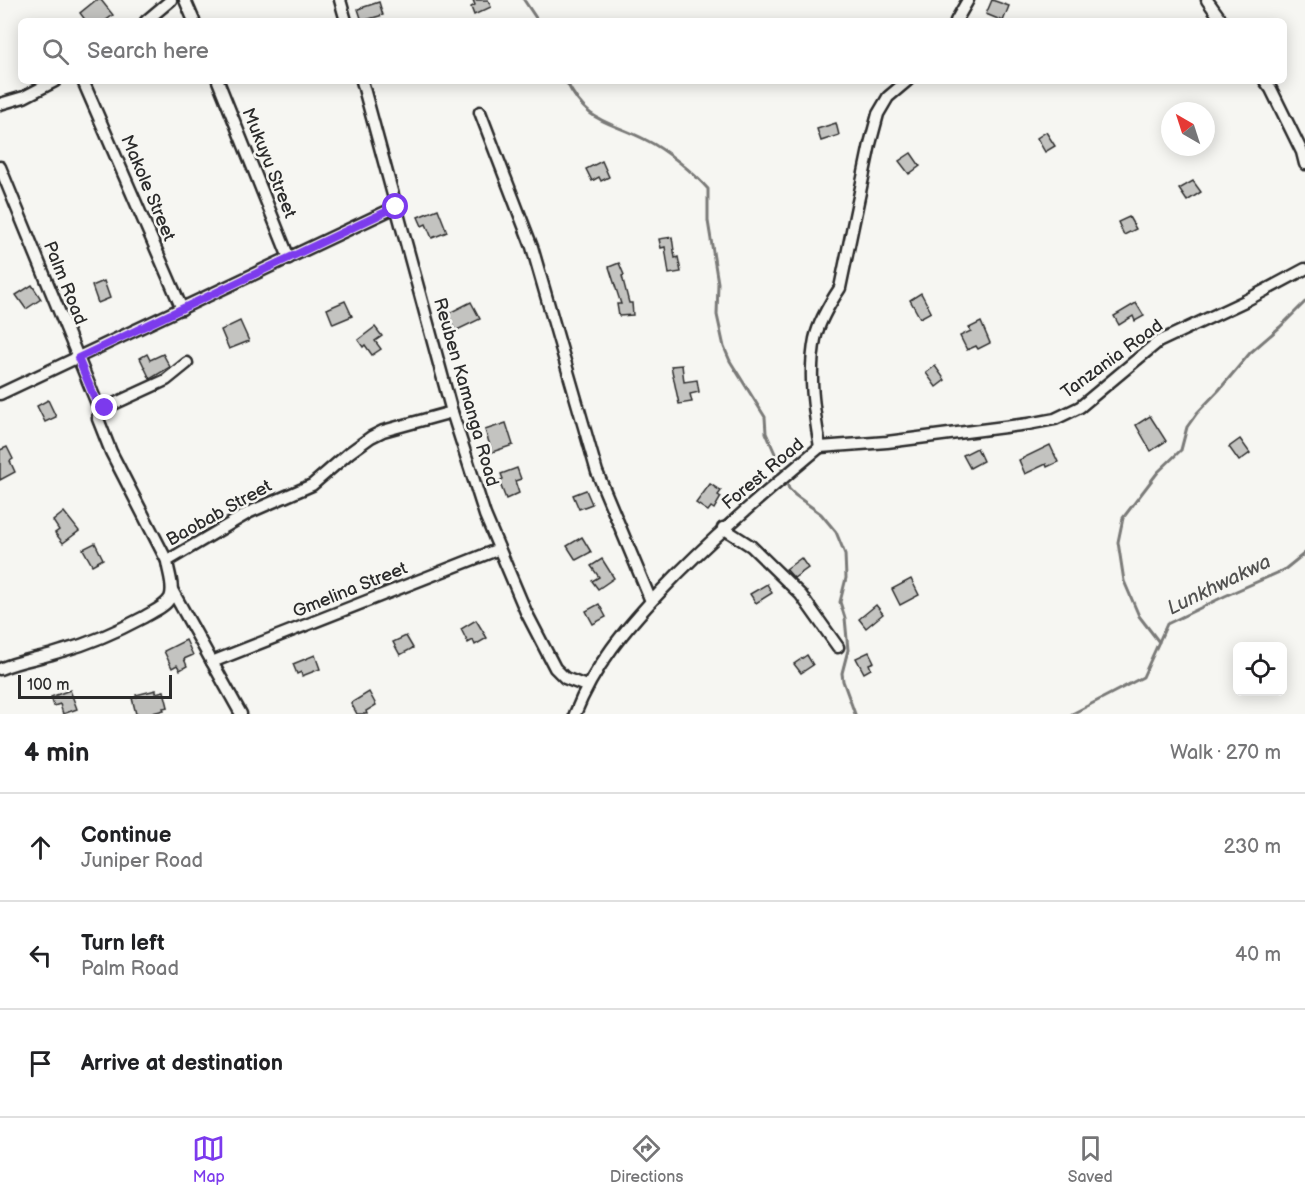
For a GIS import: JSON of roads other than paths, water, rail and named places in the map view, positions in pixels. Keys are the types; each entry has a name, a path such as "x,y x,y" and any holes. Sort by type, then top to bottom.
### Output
{"street":[{"path":"150,18 171,0"},
{"path":"186,0 193,18"},
{"path":"340,0 345,18"},
{"path":"958,18 968,0"},
{"path":"1207,0 1219,18"},
{"path":"0,105 24,97 49,84"},
{"name":"Makole Street","path":"84,84 182,309"},
{"name":"Mukuyu Street","path":"219,84 290,258"},
{"name":"Reuben Kamanga Road","path":"363,84 452,412 485,515 526,612 555,668 565,678 586,686"},
{"name":"Forest Road","path":"575,714 586,686 613,647 651,601 723,528 820,447 812,396 815,337 828,306 840,288 870,144 879,114 888,97 903,84"},
{"path":"1267,84 1302,152 1305,164"},
{"path":"480,112 532,247 597,472 651,601"},
{"name":"Palm Road","path":"0,167 100,411 98,419 111,452 167,561"},
{"path":"0,394 396,207"},
{"name":"Tanzania Road","path":"820,447 887,442 1055,419 1080,407 1158,342 1245,301 1305,269"},
{"path":"100,411 166,380 187,363"},
{"name":"Baobab Street","path":"172,590 167,561 250,513 312,485 370,437 383,431 452,412"},
{"path":"723,528 751,546 801,595 838,647"},
{"name":"Gmelina Street","path":"213,662 499,549"},
{"path":"172,590 241,714"},
{"path":"0,669 63,651 113,633 165,604 172,590"}],"waterway":[{"path":"524,0 536,18"},
{"path":"568,84 582,106 591,114 662,149 708,189 708,221 718,283 717,315 724,347 730,361 765,417 766,433 784,474"},
{"path":"1159,642 1139,616 1124,581 1118,542 1123,518 1158,472 1181,450 1187,427 1197,413 1250,353 1305,302"},
{"path":"786,480 789,489 821,514 836,532 845,554 846,578 840,602 845,618 848,650 842,673 855,714"},
{"name":"Lunkhwakwa","path":"1072,714 1143,677 1167,624 1284,570 1305,553"}]}
